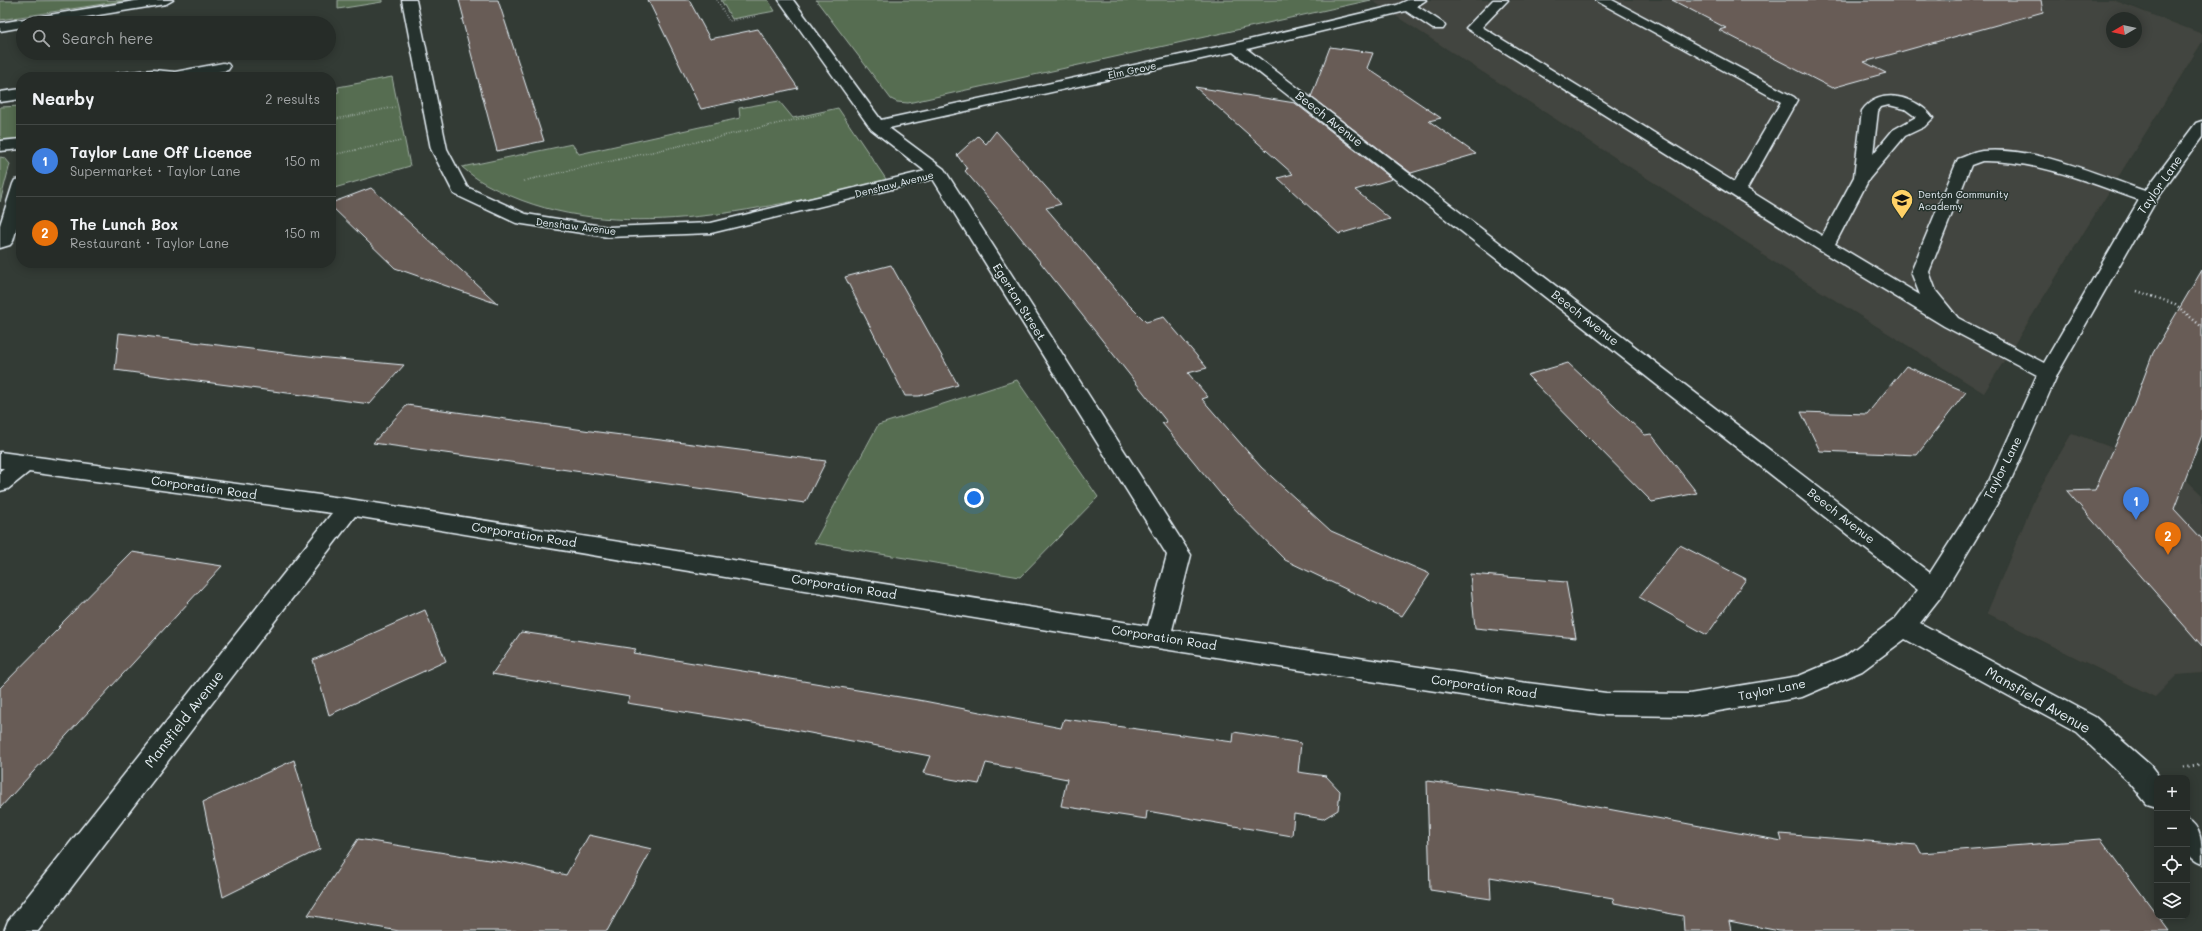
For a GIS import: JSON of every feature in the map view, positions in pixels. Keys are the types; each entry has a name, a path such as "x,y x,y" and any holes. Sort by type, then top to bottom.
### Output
{"street":[{"path":"67,16 166,0"},
{"name":"Denshaw Avenue","path":"409,0 439,149 460,190 522,219 608,232 711,228 938,173"},
{"path":"1501,0 1473,28 1951,322 2048,373"},
{"path":"1602,0 1789,100 1738,190"},
{"path":"1414,3 1438,26"},
{"name":"Elm Grove","path":"877,126 1236,48 1388,12 1414,3"},
{"name":"Egerton Street","path":"789,4 877,126 938,173 1179,555 1157,638"},
{"path":"0,27 16,24"},
{"name":"Beech Avenue","path":"1236,48 1933,588"},
{"path":"195,72 223,67"},
{"path":"0,97 16,95"},
{"path":"1826,246 1862,177 1899,132 1918,124 1925,118 1920,110 1903,103 1888,101 1877,103 1870,111 1862,177"},
{"name":"Taylor Lane","path":"1689,705 1802,686 1852,664 1904,626 1933,588 1999,482 2048,373 2148,198 2199,134"},
{"path":"0,146 16,144"},
{"path":"1951,322 1927,292 1920,272 1964,162 1971,158 1988,154 2016,156 2148,198"},
{"path":"0,243 4,241 16,201"},
{"name":"Corporation Road","path":"0,460 349,507 1157,638 1606,704 1689,705"},
{"path":"0,483 24,464"},
{"name":"Mansfield Avenue","path":"19,931 349,507"},
{"name":"Mansfield Avenue","path":"1904,626 2086,725 2140,774 2154,791"},
{"path":"2190,836 2202,851"}],"path":[{"path":"717,0 729,21 789,4"},
{"path":"336,119 429,100"},
{"path":"467,194 862,104"},
{"path":"336,154 435,134"},
{"path":"2102,279 2174,304 2202,327"}],"shaded area":[{"path":"816,0 1371,0 908,103 897,102 891,99"},
{"name":"Denton Community Academy","path":"1371,0 2113,0 2202,34 2202,42 1984,393 1761,254 1763,253"},
{"path":"2072,433 2178,472 2202,495 2202,673 2177,675 2155,697 1987,613 2037,493"}],"green space":[{"path":"129,0 26,16 16,16 16,18 0,20 0,1"},
{"path":"338,0 382,0 382,2 338,9"},
{"path":"721,0 768,0 775,11 732,19"},
{"path":"816,0 1371,0 908,103 897,102 891,99"},
{"path":"392,77 410,166 336,188 336,92 339,92 338,87"},
{"path":"779,101 793,118 838,108 888,182 747,210 650,220 603,218 556,211 511,196 491,187 462,167 572,144 579,154 740,118 739,108"},
{"path":"16,106 16,139 0,141 0,107"},
{"path":"0,157 5,158 10,164 0,202"},
{"path":"1017,380 1098,497 1020,577 814,543 878,425"}],"building":[{"path":"459,0 498,0 544,141 497,151 462,19 464,19"},
{"path":"648,0 689,0 710,39 758,29 798,88 701,109"},
{"path":"1672,0 2041,0 2043,12 1864,62 1886,73 1832,88 1719,30 1726,28"},
{"path":"1330,47 1373,53 1367,68 1441,118 1429,121 1476,154 1411,173 1311,97"},
{"path":"1195,87 1295,103 1392,179 1355,190 1390,219 1339,234 1278,178 1293,174"},
{"path":"996,131 1061,204 1046,208 1127,303 1146,322 1164,317 1207,368 1188,373 1208,397 1202,399 1261,467 1331,531 1430,574 1402,616 1285,560 1223,497 1162,423 1167,422 1006,219 965,171 967,169 957,155 978,136 986,144"},
{"path":"371,188 498,304 395,268 336,211 336,201"},
{"path":"891,265 958,385 919,396 905,396 845,277"},
{"path":"2202,270 2202,435 2174,509 2202,539 2202,646 2067,491 2095,490 2134,404 2153,353"},
{"path":"119,333 317,357 404,365 370,404 115,370"},
{"path":"1568,363 1645,435 1651,434 1697,493 1652,502 1527,375"},
{"path":"1906,366 1966,392 1917,455 1820,451 1801,412 1867,414"},
{"path":"407,405 598,432 826,461 805,503 373,443"},
{"path":"1680,545 1746,579 1707,635 1639,597"},
{"path":"132,552 222,566 0,808 0,688"},
{"path":"1470,574 1566,582 1576,638 1475,628"},
{"path":"425,610 446,661 329,715 313,660"},
{"path":"521,632 636,649 633,653 924,701 1061,728 1064,719 1233,742 1234,732 1301,743 1298,772 1326,776 1340,791 1338,810 1323,819 1294,814 1292,836 1147,811 1146,819 1061,806 1067,779 986,763 979,784 950,779 923,773 930,756 784,728 627,703 630,697 492,674"},
{"path":"294,760 320,849 223,897 203,802"},
{"path":"1427,781 1542,797 1782,841 1780,834 1917,845 1921,853 2101,839 2154,911 2154,919 2160,919 2169,931 1779,931 1729,921 1731,931 1684,931 1683,916 1614,903 1613,898 1490,877 1491,899 1430,890"},
{"path":"589,835 652,849 607,931 399,931 308,915 358,839 515,863 566,875"}],"place":[{"name":"Denton Community Academy","path":"1902,220"},
{"name":"Taylor Lane Off Licence","path":"2136,520"},
{"name":"The Lunch Box","path":"2168,555"}]}
